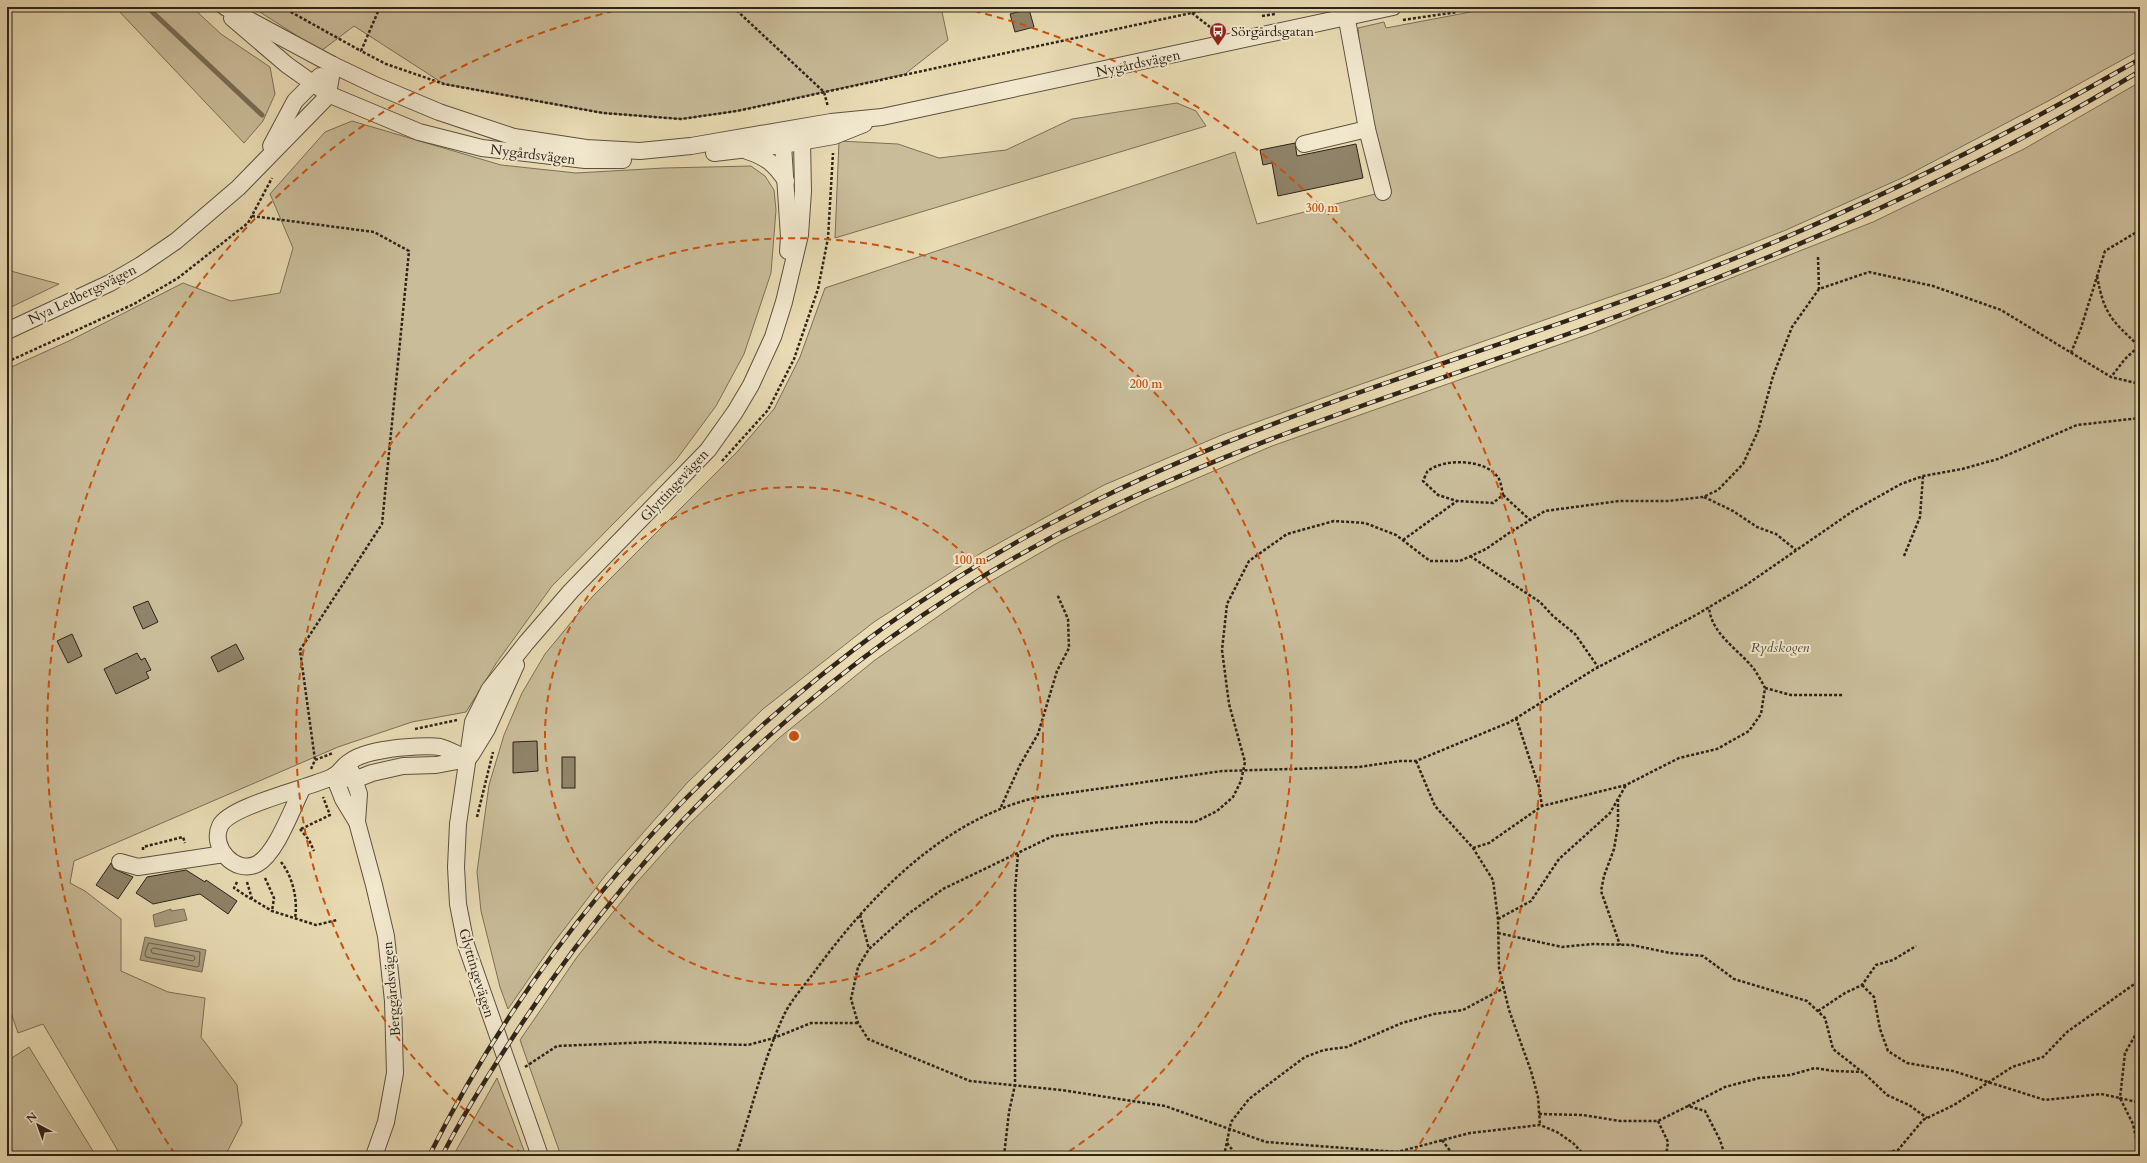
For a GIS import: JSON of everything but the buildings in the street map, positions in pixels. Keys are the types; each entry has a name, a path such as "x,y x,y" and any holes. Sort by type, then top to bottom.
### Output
{"street":[{"name":"Nygårdsvägen","path":"220,7 246,32 311,83 328,94 419,132 482,148 592,160 645,160 783,145 802,141 832,129 882,117 1346,12 1390,8"},
{"name":"Nygårdsvägen","path":"225,7 333,65 439,112 514,137 586,148 640,151 676,148 790,130 832,129"},
{"path":"1346,12 1367,129 1383,192"},
{"name":"Nya Ledbergsvägen","path":"263,160 296,101 311,83 333,65"},
{"name":"Nya Ledbergsvägen","path":"7,331 110,283 142,265 208,215 238,188 263,160 312,114 328,94 333,65"},
{"path":"1304,144 1367,129"},
{"path":"790,130 802,141"},
{"name":"Glyttingevägen","path":"784,302 789,237 783,145 790,130"},
{"name":"Glyttingevägen","path":"540,1156 466,945 458,904 456,867 458,824 468,759 487,729 526,643 571,591 708,450 735,412 751,385 773,337 784,302 800,235 802,141"},
{"path":"744,150 768,159 776,166 786,181"},
{"path":"302,789 268,854 257,864 243,867 232,863 224,854 217,840 220,826 232,815 268,799 302,789 334,776 349,762 364,755 397,748 440,747 468,759"},
{"path":"334,776 354,780 372,773 403,766 436,765 468,759"},
{"name":"Berggårdsvägen","path":"349,762 359,794 357,822"},
{"name":"Berggårdsvägen","path":"334,776 343,799 357,822 386,936 395,1031 395,1073 386,1122 374,1156"},
{"path":"120,862 138,867 224,854"}],"path":[{"path":"282,7 386,64 444,84 603,113 681,119 737,111 1219,7"},
{"path":"361,51 380,7"},
{"path":"717,466 768,410 794,359 818,289 828,238 832,129 824,92 733,7"},
{"path":"1390,8 1389,23 1411,18 1457,12"},
{"path":"1192,13 1210,27"},
{"path":"252,216 374,232 409,251 382,524 300,650 315,760"},
{"path":"2071,353 2081,328 2105,251 2140,230"},
{"path":"1818,257 1819,289"},
{"path":"1585,1156 1573,1143 1558,1132 1540,1125 1470,1133 1397,1152 1266,1142 1165,1106 1061,1090 970,1081 868,1039 858,1024 851,999 858,967 869,949 908,914 943,889 1053,836 1159,822 1195,822 1217,811 1233,797 1244,770 1245,762 1229,704 1222,650 1227,604 1249,561 1287,534 1334,522 1365,523 1396,535 1430,561 1460,561 1486,549 1545,511 1619,501 1668,501 1703,497 1718,490 1743,464 1758,431 1773,376 1792,327 1819,289 1869,272 1933,286 2001,310 2111,377 2140,384"},
{"path":"2097,275 2100,294 2108,316 2140,347"},
{"path":"2140,341 2140,347"},
{"path":"2111,377 2124,359 2140,347"},
{"path":"736,1156 774,1038 784,1014 828,953 860,915 896,878 922,857 975,820 1001,808 1057,794 1244,770 1359,768 1400,761 1416,761 1490,731 1516,718 1598,667 1709,607 1853,511 1901,484 1923,476 1962,469 1998,459 2077,425 2140,418"},
{"path":"1503,495 1493,503 1457,501 1438,495 1423,481 1428,472 1449,462 1463,462 1485,467 1499,479 1503,495 1530,520"},
{"path":"1904,556 1920,517 1923,476"},
{"path":"1703,497 1733,511 1757,527 1776,534 1796,550"},
{"path":"1403,540 1457,501"},
{"path":"1470,556 1540,602 1553,616 1575,634 1598,667"},
{"path":"1001,808 1020,765 1038,734 1057,671 1069,648 1068,619 1057,594"},
{"path":"1709,607 1710,618 1717,631 1754,669 1766,688 1790,695 1843,695"},
{"path":"1473,848 1489,843 1542,806 1626,784 1680,758 1717,749 1749,731 1760,714 1766,688"},
{"path":"1516,718 1539,787 1542,806"},
{"path":"476,820 483,786 494,749"},
{"path":"1416,761 1435,806 1473,848 1493,880 1498,919 1499,968 1514,1023 1531,1071 1538,1097 1540,1125"},
{"path":"1498,919 1531,901 1559,859 1610,813 1626,784"},
{"path":"1618,799 1618,825 1614,850 1604,876 1601,891 1620,945"},
{"path":"288,818 309,840 314,850"},
{"path":"1004,1156 1009,1112 1015,1085 1014,891 1018,853"},
{"path":"279,860 288,870 297,905 295,919"},
{"path":"263,874 269,883 274,898 272,911"},
{"path":"247,881 252,899"},
{"path":"237,882 234,888 272,911 316,925 336,920"},
{"path":"860,915 869,949"},
{"path":"1498,932 1562,947 1594,944 1620,945 1703,956 1734,979 1807,1001 1825,1018 1833,1049 1863,1072 1887,1095 1909,1105 1927,1118"},
{"path":"1818,1011 1845,993 1862,985 1876,965 1893,960 1916,946"},
{"path":"1853,1156 1861,1153 1880,1154 1898,1150 1923,1120 1954,1105 2012,1067 2043,1057 2067,1032 2133,985 2140,984"},
{"path":"1862,985 1874,997 1880,1029 1888,1050 1907,1063 1953,1071 1986,1083 2045,1100 2101,1094 2140,1104"},
{"path":"1224,1156 1231,1122 1249,1099 1305,1057 1324,1050 1347,1048 1402,1023 1434,1014 1463,1010 1504,988"},
{"path":"520,1062 523,1069 556,1046 653,1042 748,1045 774,1038 811,1023 858,1024"},
{"path":"2140,1027 2125,1053 2120,1098 2133,1124 2140,1156"},
{"path":"1539,1114 1583,1115 1620,1122 1658,1121 1725,1087 1759,1078 1790,1075 1815,1068 1833,1071 1863,1072"},
{"path":"1688,1106 1705,1111 1720,1140 1725,1156"},
{"path":"1658,1121 1668,1142 1666,1156"},
{"path":"1442,1140 1454,1156"},
{"path":"1227,1143 1237,1156"}],"green space":[{"path":"115,7 192,7 221,34 270,67 275,94 263,121 244,143"},
{"path":"252,7 941,7 948,40 905,74 737,111 681,119 603,113 444,84 354,26 321,51"},
{"path":"1497,7 2140,7 2140,50 2050,100 1904,177 1786,230 1667,277 1353,387 1224,434 1104,485 981,553 874,622 763,709 687,783 605,876 555,941 508,1009 500,987 481,911 477,872 489,785 504,735 522,693 545,654 592,597 738,451 774,409 800,357 825,288 1235,152 1257,224 1383,192 1367,129 1358,28 1384,22 1386,28"},
{"name":"Rydskogen","path":"2140,82 2140,1156 561,1156 520,1040 577,957 638,881 689,824 779,738 875,660 979,588 1059,542 1144,501 1272,446 1592,333 1873,222 2024,149"},
{"path":"1177,103 1196,111 1206,126 835,238 839,141 898,144 939,158 1006,150 1072,119"},
{"path":"352,121 501,165 576,173 664,168 751,166 765,176 774,190 776,210 771,273 744,354 716,406 676,460 552,586 497,662 466,712 412,722 338,747 74,861 70,883 85,891 121,919 121,971 168,992 205,998 201,1037 237,1085 242,1123 225,1156 121,1156 43,1024 18,1033 7,1001 7,369 71,340 183,283 231,301 280,293 293,248 270,194 325,132"},
{"path":"7,270 59,284 7,309"},
{"path":"29,1047 96,1156 7,1156 7,1061"},
{"path":"497,1078 526,1156 453,1156"}],"water":[{"path":"171,909 171,911 184,909 187,920 155,927 153,915"},
{"path":"145,937 206,950 202,972 140,960"}],"waterway":[{"path":"147,7 262,115"}],"railway":[{"path":"429,1156 486,1053 553,954 628,861 711,774 800,693 895,620 995,555 1099,499 1169,466 1240,437 1385,383 1605,308 1796,233 1855,207 1970,151 2084,91 2140,59"},
{"path":"442,1156 459,1124 517,1031 573,950 635,873 702,801 773,733 848,669 928,612 1012,559 1099,513 1166,482 1235,453 1304,427 1583,329 1716,279 1778,253 1963,169 2023,138 2140,71"}],"place":[{"name":"Sörgårdsgatan","path":"1218,46"}]}
